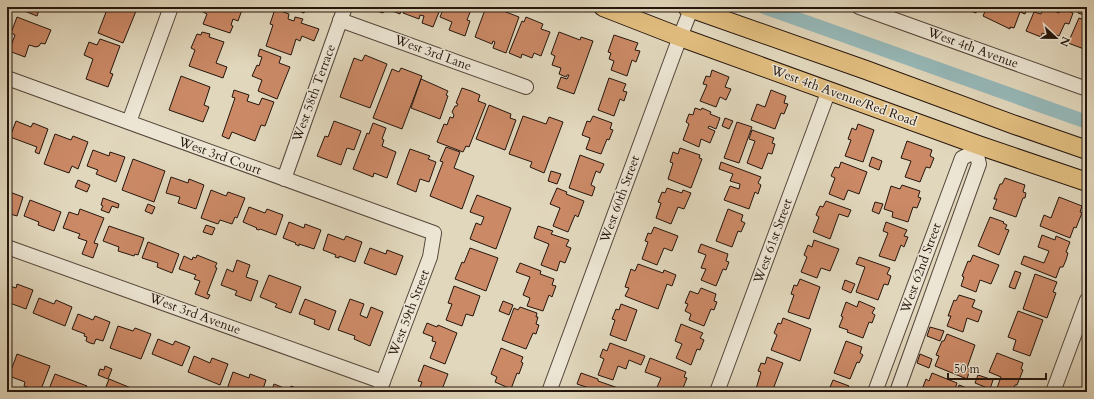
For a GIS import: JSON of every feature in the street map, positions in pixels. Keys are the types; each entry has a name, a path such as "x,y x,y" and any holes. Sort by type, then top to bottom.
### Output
{"main road":[{"name":"West 4th Avenue/Red Road","path":"603,7 680,37 828,90 977,148 1087,182"},
{"path":"690,7 1016,126 1087,150"}],"street":[{"path":"129,122 171,7"},
{"name":"West 60th Street","path":"549,392 690,7"},
{"name":"West 4th Avenue","path":"864,8 1087,89"},
{"name":"West 3rd Lane","path":"343,13 526,87"},
{"name":"West 58th Terrace","path":"284,178 343,13"},
{"name":"West 3rd Court","path":"7,78 434,233"},
{"name":"West 61st Street","path":"717,392 828,90"},
{"name":"West 62nd Street","path":"875,392 962,158 977,148 979,164 897,392"},
{"name":"West 59th Street","path":"381,387 430,257 434,233"},
{"name":"West 3rd Avenue","path":"7,246 381,387"},
{"path":"1053,392 1087,300"}],"building":[{"path":"23,7 40,7 37,16 22,10"},
{"path":"108,7 126,7 136,11 123,43 98,33"},
{"path":"203,7 243,7 238,21 233,19 231,25 233,26 230,33 203,24 207,14 201,11"},
{"path":"288,7 306,7 304,13"},
{"path":"375,7 402,7 400,14 385,8 383,13 374,10"},
{"path":"405,7 441,7 433,27 422,23 424,16 420,15 419,19 403,13"},
{"path":"444,7 472,7 467,20 470,21 465,36 449,30 452,22 440,17"},
{"path":"486,7 493,7 519,17 506,53 493,48 495,42 493,41 492,44 475,37"},
{"path":"978,7 976,13 963,8"},
{"path":"987,7 1028,7 1025,14 1020,12 1014,28 1010,27 1010,29 983,16"},
{"path":"1044,7 1059,13 1061,8 1073,13 1069,24 1065,23 1059,36 1053,34 1051,37 1042,33 1041,37 1026,31 1034,12 1041,14"},
{"path":"1080,7 1087,8 1087,16 1078,13"},
{"path":"275,9 289,14 288,19 294,21 295,17 303,19 301,23 319,29 314,41 302,36 300,41 296,39 291,55 266,46 273,25 270,24"},
{"path":"17,17 51,30 45,44 41,43 36,47 29,45 25,57 9,51 15,35 11,33"},
{"path":"526,17 543,24 541,29 550,32 541,56 534,53 532,58 522,54 521,58 509,53 522,21 524,22"},
{"path":"1079,18 1087,21 1087,45 1084,49 1068,43"},
{"path":"202,32 210,34 209,37 224,42 216,63 227,67 223,78 189,66 195,50 191,48 197,34 201,35"},
{"path":"559,32 580,40 581,37 593,41 574,94 557,88 561,77 567,79 569,75 566,77 559,74 561,68 552,65 555,56 551,54"},
{"path":"614,35 638,43 635,50 640,51 636,62 632,60 627,76 611,70 614,61 609,59 611,53 608,52"},
{"path":"100,39 120,46 110,73 113,74 108,87 86,79 93,59 84,55 89,42 97,45"},
{"path":"260,49 281,57 279,63 290,67 277,99 258,91 262,80 252,76 257,65 259,66 262,57 258,56"},
{"path":"365,55 387,64 370,108 340,97 354,58 362,61"},
{"path":"401,68 422,76 402,129 373,118 392,69 399,72"},
{"path":"712,70 729,77 725,87 731,89 726,100 720,97 716,107 700,101 707,85 703,84 706,76 710,77"},
{"path":"181,76 210,87 204,105 209,107 203,122 169,110"},
{"path":"609,78 626,84 623,91 627,92 624,101 620,99 614,116 598,110"},
{"path":"421,79 448,91 446,95 448,96 440,119 411,108"},
{"path":"462,88 480,95 478,101 486,104 469,147 466,146 463,152 437,142 444,124 447,125 450,117 453,118 454,115 452,112 458,104 456,103"},
{"path":"234,90 249,95 247,101 259,105 262,98 274,102 265,126 261,125 255,141 232,132 229,139 222,136 235,98 232,97"},
{"path":"771,90 786,96 784,103 788,104 784,114 781,113 775,129 751,120 757,104 765,107"},
{"path":"489,105 511,114 510,118 516,120 505,150 476,139"},
{"path":"695,108 701,110 702,108 711,112 710,114 720,118 716,129 709,126 708,128 715,131 710,143 701,139 699,147 683,140 689,124 686,122 689,114 693,115"},
{"path":"523,116 546,124 549,117 563,122 544,173 530,167 532,162 509,154"},
{"path":"593,116 612,123 610,129 613,130 609,140 607,139 601,154 586,149 590,138 582,135 587,121 590,122"},
{"path":"725,118 733,121 729,129 722,126"},
{"path":"16,121 31,127 33,123 48,129 39,154 35,152 37,147 10,137"},
{"path":"334,121 361,131 354,150 347,148 341,165 317,156 325,136 328,137"},
{"path":"737,122 752,127 739,163 724,158"},
{"path":"373,123 386,128 382,139 384,140 382,146 396,152 387,178 374,173 373,177 353,169 367,133 369,134"},
{"path":"858,124 874,130 863,162 845,156 851,140 848,139 852,128 856,130"},
{"path":"752,130 774,138 772,143 775,144 772,154 768,153 762,169 747,163 755,141 749,139"},
{"path":"55,134 71,140 73,136 88,142 78,169 72,166 69,173 44,164"},
{"path":"907,141 932,150 930,156 934,158 930,168 926,167 920,182 905,177 911,161 901,158"},
{"path":"446,147 460,152 454,168 474,176 462,209 430,196 443,162 440,161"},
{"path":"680,148 700,155 699,158 702,159 691,188 668,179 673,163 670,162 673,152 678,154"},
{"path":"410,149 430,156 428,159 436,162 429,182 420,179 416,192 397,184"},
{"path":"93,150 109,156 110,152 125,157 116,182 96,174 98,170 87,166"},
{"path":"580,155 604,164 600,173 596,171 591,185 595,187 592,196 569,188"},
{"path":"872,157 882,161 879,170 869,166"},
{"path":"133,159 165,171 154,202 122,190"},
{"path":"721,162 761,177 758,183 761,185 758,194 755,192 749,209 724,200 730,186 739,189 740,184 730,181 733,174 719,169"},
{"path":"841,162 867,172 859,194 848,190 844,200 829,194 835,178 831,176 835,167 839,168"},
{"path":"551,171 561,174 557,184 548,181"},
{"path":"171,177 188,183 189,179 204,185 196,209 178,203 180,197 166,193"},
{"path":"1005,178 1025,185 1023,192 1026,193 1025,198 1023,198 1016,217 993,209 997,199 994,199 1000,184 1002,184"},
{"path":"78,180 90,185 87,192 75,187"},
{"path":"902,185 920,191 918,197 921,198 917,208 913,207 908,222 892,217 893,212 884,209 891,186 900,189"},
{"path":"557,188 567,192 566,194 584,201 578,217 575,215 568,232 553,226 560,208 550,204"},
{"path":"667,188 682,193 683,190 691,193 684,209 678,207 671,224 656,218 661,203 658,202 662,192 665,193"},
{"path":"211,190 226,196 228,192 245,198 237,218 235,217 232,224 220,220 218,224 201,218"},
{"path":"7,191 23,197 17,216 7,213"},
{"path":"477,195 511,208 496,249 470,239 476,223 481,225 484,217 470,212"},
{"path":"1059,197 1082,206 1080,212 1082,213 1070,238 1040,226 1044,215 1051,218"},
{"path":"103,198 119,204 118,208 112,206 109,213 101,210 103,206 101,205"},
{"path":"30,200 61,212 54,231 38,225 39,222 24,216"},
{"path":"826,201 851,210 848,217 839,214 830,239 813,232 819,217 816,215 820,206 823,207"},
{"path":"875,202 883,204 879,214 872,211"},
{"path":"148,204 155,207 152,214 145,211"},
{"path":"249,207 265,213 267,209 283,215 276,235 256,229 257,228 243,222"},
{"path":"80,209 104,218 94,243 98,244 93,258 82,254 87,241 78,238 80,234 63,228 69,212 78,215"},
{"path":"728,209 743,215 741,221 745,223 741,232 738,231 732,247 716,241"},
{"path":"990,217 1004,222 1003,223 1007,225 1005,229 1009,230 999,255 978,246"},
{"path":"289,222 304,228 305,224 321,230 314,249 299,244 299,246 295,244 296,243 283,238"},
{"path":"886,222 907,230 904,236 908,237 904,247 901,245 895,261 879,256 888,233 883,231"},
{"path":"206,225 215,228 212,235 203,232"},
{"path":"109,226 144,238 138,255 135,254 134,256 118,251 119,247 103,241"},
{"path":"538,226 553,231 551,234 569,240 566,246 571,248 565,263 560,261 557,271 541,265 549,244 534,238"},
{"path":"654,227 678,236 672,251 664,248 657,265 642,259 648,242 645,241 648,233 651,234"},
{"path":"328,234 344,240 346,236 362,242 355,262 339,256 339,258 335,257 336,255 323,250"},
{"path":"1042,235 1055,240 1056,236 1070,242 1066,252 1068,253 1066,260 1063,267 1060,267 1056,278 1021,264 1024,256 1044,263 1049,251 1038,247"},
{"path":"814,240 839,249 830,271 821,268 817,278 801,272 807,257 804,255 808,245 812,247"},
{"path":"148,242 179,254 172,273 157,267 158,263 142,258"},
{"path":"701,244 728,254 726,261 729,262 726,270 723,269 716,286 701,280 706,269 701,268 706,255 698,252"},
{"path":"370,248 386,254 387,250 403,256 396,275 364,263"},
{"path":"470,248 498,258 486,291 455,279"},
{"path":"197,255 217,263 215,267 217,268 207,294 210,295 208,299 195,294 200,281 194,279 196,275 179,269 184,256 192,260 193,257 196,258"},
{"path":"973,255 999,265 991,284 980,280 976,292 961,286 964,277 962,276 968,261 970,262"},
{"path":"859,257 890,268 887,274 891,276 888,285 884,284 878,300 856,292 865,267 856,264"},
{"path":"237,260 250,265 246,277 258,281 251,301 235,295 237,291 221,285 227,269 233,272"},
{"path":"520,263 541,271 540,274 554,279 552,285 556,286 552,297 549,295 543,311 527,306 530,298 523,295 530,277 516,272"},
{"path":"638,264 663,273 664,270 676,275 672,286 667,284 658,309 625,296 629,288 625,287 631,269 635,271"},
{"path":"1015,271 1021,273 1015,289 1009,287"},
{"path":"1035,274 1057,282 1053,292 1056,293 1047,318 1023,309"},
{"path":"269,275 301,287 291,313 275,307 277,304 260,297"},
{"path":"800,279 820,287 809,319 788,312 794,295 791,294 794,285 797,286"},
{"path":"845,280 855,284 851,293 842,289"},
{"path":"17,284 33,290 26,309 7,302 7,285 16,288"},
{"path":"454,286 480,296 473,316 466,314 462,326 446,320 452,304 448,303"},
{"path":"701,288 716,294 714,301 717,302 714,310 711,309 704,326 689,320 691,314 685,311 688,304 685,303 690,291 698,294"},
{"path":"959,295 975,300 972,307 982,311 978,322 967,318 963,332 947,326 951,316 948,316 954,300 956,301"},
{"path":"39,298 54,304 56,300 72,307 65,326 33,313"},
{"path":"305,299 336,311 329,330 314,324 315,320 299,314"},
{"path":"350,299 364,304 360,315 367,318 371,307 383,312 370,346 354,339 355,336 338,330"},
{"path":"503,301 513,305 509,315 499,311"},
{"path":"859,301 875,308 872,313 875,315 872,323 869,322 863,338 847,332 848,330 839,327 846,302 857,307"},
{"path":"621,304 637,310 626,341 610,335 615,320 612,319 616,309 619,310"},
{"path":"520,307 537,313 536,317 538,317 536,324 539,325 536,334 533,333 526,349 502,340 514,308 518,310"},
{"path":"1018,311 1043,320 1030,356 1013,350 1016,340 1008,337"},
{"path":"78,314 93,320 95,316 110,322 103,341 96,339 94,344 90,343 86,341 87,337 84,336 85,334 72,329"},
{"path":"783,318 811,329 800,361 771,350 777,335 774,333 778,323 781,324"},
{"path":"427,323 437,327 438,325 457,333 445,364 430,358 436,342 432,341 433,337 423,333"},
{"path":"681,324 703,333 700,338 704,340 700,350 697,349 691,365 676,358 682,344 675,341"},
{"path":"118,326 133,331 135,328 151,334 141,359 110,348"},
{"path":"930,327 944,331 940,341 927,336"},
{"path":"947,334 975,345 967,368 970,369 967,379 935,366 939,356 936,355"},
{"path":"158,339 173,345 175,341 190,347 182,366 152,354"},
{"path":"846,341 862,347 860,353 863,355 859,363 857,362 850,379 834,373"},
{"path":"610,343 645,356 641,365 629,360 626,369 618,366 613,380 598,375 604,359 600,357 603,349 607,351"},
{"path":"501,348 523,357 521,362 523,363 519,374 517,373 511,389 495,382 497,377 491,374"},
{"path":"7,351 10,353 7,362"},
{"path":"997,353 1023,363 1021,369 1023,370 1017,385 1015,385 1012,392 1007,392 997,388 1001,377 989,372"},
{"path":"17,354 50,366 40,392 24,386 25,382 9,376"},
{"path":"920,354 932,359 929,368 917,363"},
{"path":"194,356 210,363 212,358 228,364 220,385 188,372"},
{"path":"767,357 783,363 772,392 764,392 756,389 761,372 758,371 761,363 765,364"},
{"path":"650,358 686,372 684,377 687,378 683,388 680,387 679,392 655,392 661,378 645,372"},
{"path":"424,365 448,374 441,392 418,392 422,382 418,381"},
{"path":"105,366 112,369 108,379 98,375 100,369 104,370"},
{"path":"233,372 249,378 250,374 266,380 262,392 226,392"},
{"path":"581,373 621,389 620,392 587,392 589,388 577,384"},
{"path":"932,373 957,383 954,392 921,392 926,379 929,381"},
{"path":"55,374 87,386 85,392 56,392 49,389"},
{"path":"978,375 993,380 990,389 975,383"},
{"path":"109,379 131,388 129,392 104,392"},
{"path":"833,380 849,386 847,392 828,392"},
{"path":"274,384 289,390 291,386 306,392 271,392"},
{"path":"959,385 967,388 965,392 957,392"}],"waterway":[{"path":"764,7 1087,122"}]}
